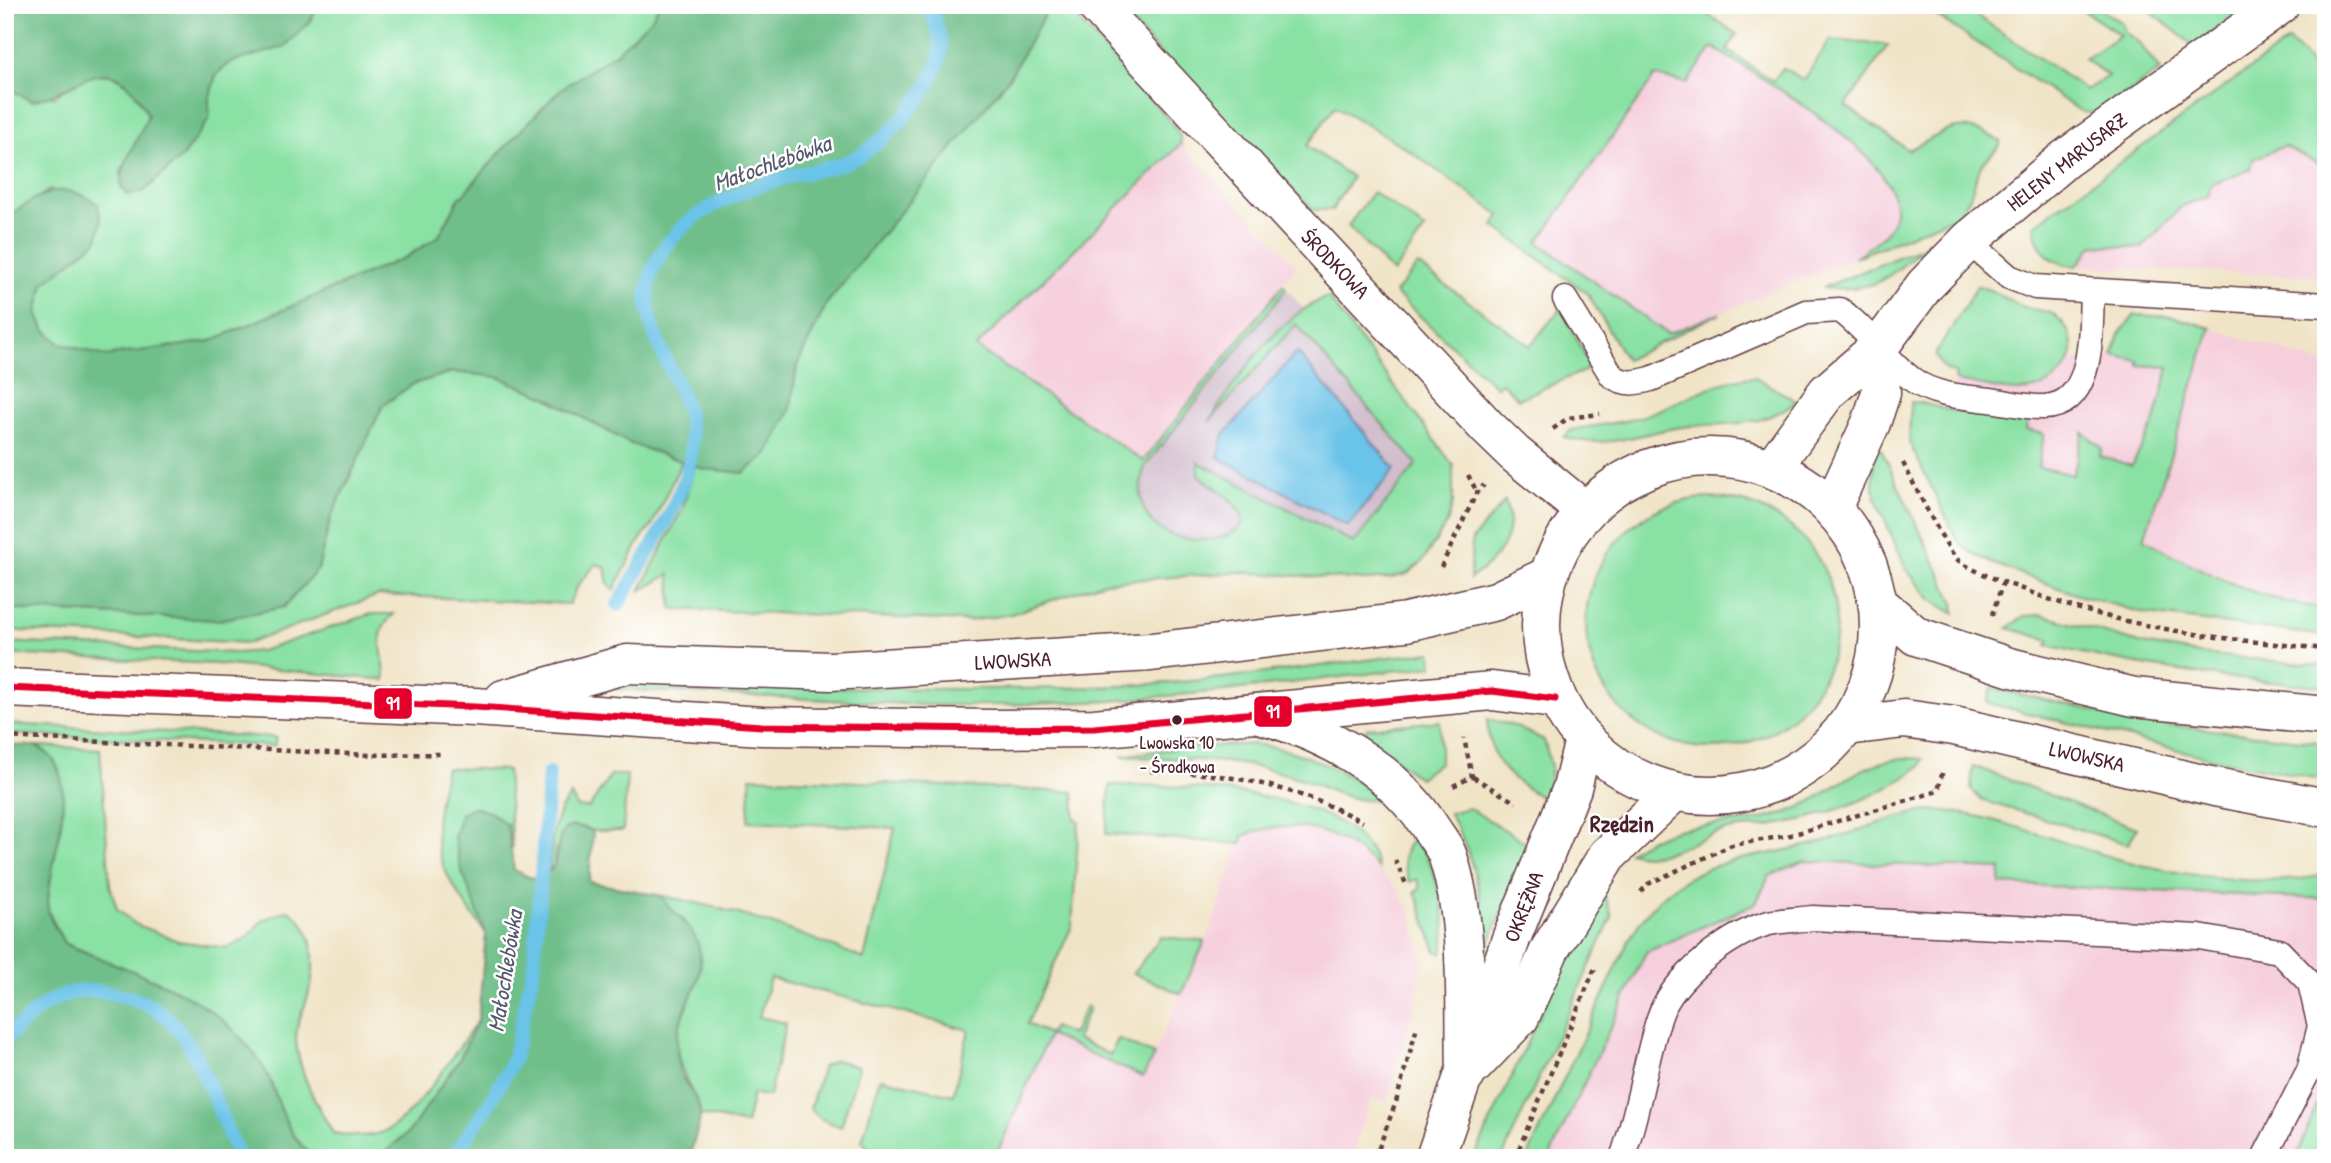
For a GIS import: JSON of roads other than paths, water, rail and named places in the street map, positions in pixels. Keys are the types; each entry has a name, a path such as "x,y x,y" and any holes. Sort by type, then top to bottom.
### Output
{"main road":[{"name":"ŚRODKOWA","path":"1096,5 1514,454 1585,511"},
{"name":"HELENY MARUSARZ","path":"1772,468 1827,392 1844,374 1879,347 1925,285 1968,240 2066,159 2280,5"},
{"path":"1832,508 1871,423 1881,393 1879,347"},
{"path":"1728,458 1772,468 1804,485 1832,508 1854,536 1869,568 1878,603 1879,646 1871,677 1847,726 1813,761 1770,785 1723,795 1674,792 1638,780 1605,760 1584,740 1555,699 1540,640 1548,576 1560,546 1585,511 1639,472 1683,459 1728,458"},
{"name":"LWOWSKA","path":"475,707 627,664 831,671 1151,652 1406,622 1496,601 1548,576"},
{"path":"1878,603 1916,636 2009,667 2134,697 2326,716"},
{"name":"LWOWSKA","path":"5,688 475,707 762,726 993,729 1094,728 1492,691 1555,699"},
{"path":"1259,714 1325,736 1357,755 1415,804 1448,855 1462,934 1466,1075"},
{"name":"LWOWSKA","path":"1847,726 1904,719 1954,726 2215,787 2326,808"},
{"name":"OKRĘŻNA","path":"1435,1158 1511,939 1572,788 1584,740"},
{"name":"OKRĘŻNA","path":"1466,1075 1520,1017 1550,949 1607,856 1674,792"}],"lane":[{"path":"1968,240 2009,277 2035,287 2326,305"},
{"path":"1565,299 1612,376 1632,384 1651,379 1806,312 1840,310 1915,382 1948,394 2043,407 2057,404 2073,394 2085,372 2092,292"},
{"path":"1622,1158 1635,1124 1659,1016 1674,986 1709,953 1767,924 1812,918 2200,937 2279,951 2310,983 2320,1026 2309,1070 2264,1158"}],"water":[{"path":"1297,352 1395,469 1348,526 1218,457 1224,435"}],"waterway":[{"name":"Małochlebówka","path":"618,605 672,509 688,469 691,452 690,422 681,394 657,341 649,314 648,286 658,258 683,227 718,204 775,181 829,168 853,159 881,140 910,111 933,77 939,60 941,45 928,5"},
{"name":"Małochlebówka","path":"452,1158 490,1103 514,1058 534,965 549,773"},
{"name":"Małochlebówka","path":"5,1040 28,1018 52,1001 79,991 111,993 149,1005 169,1019 192,1050 240,1158"}],"place":[{"name":"Lwowska 10 - Środkowa","path":"1177,720"}],"district":[{"name":"Rzędzin","path":"1622,824"}]}
